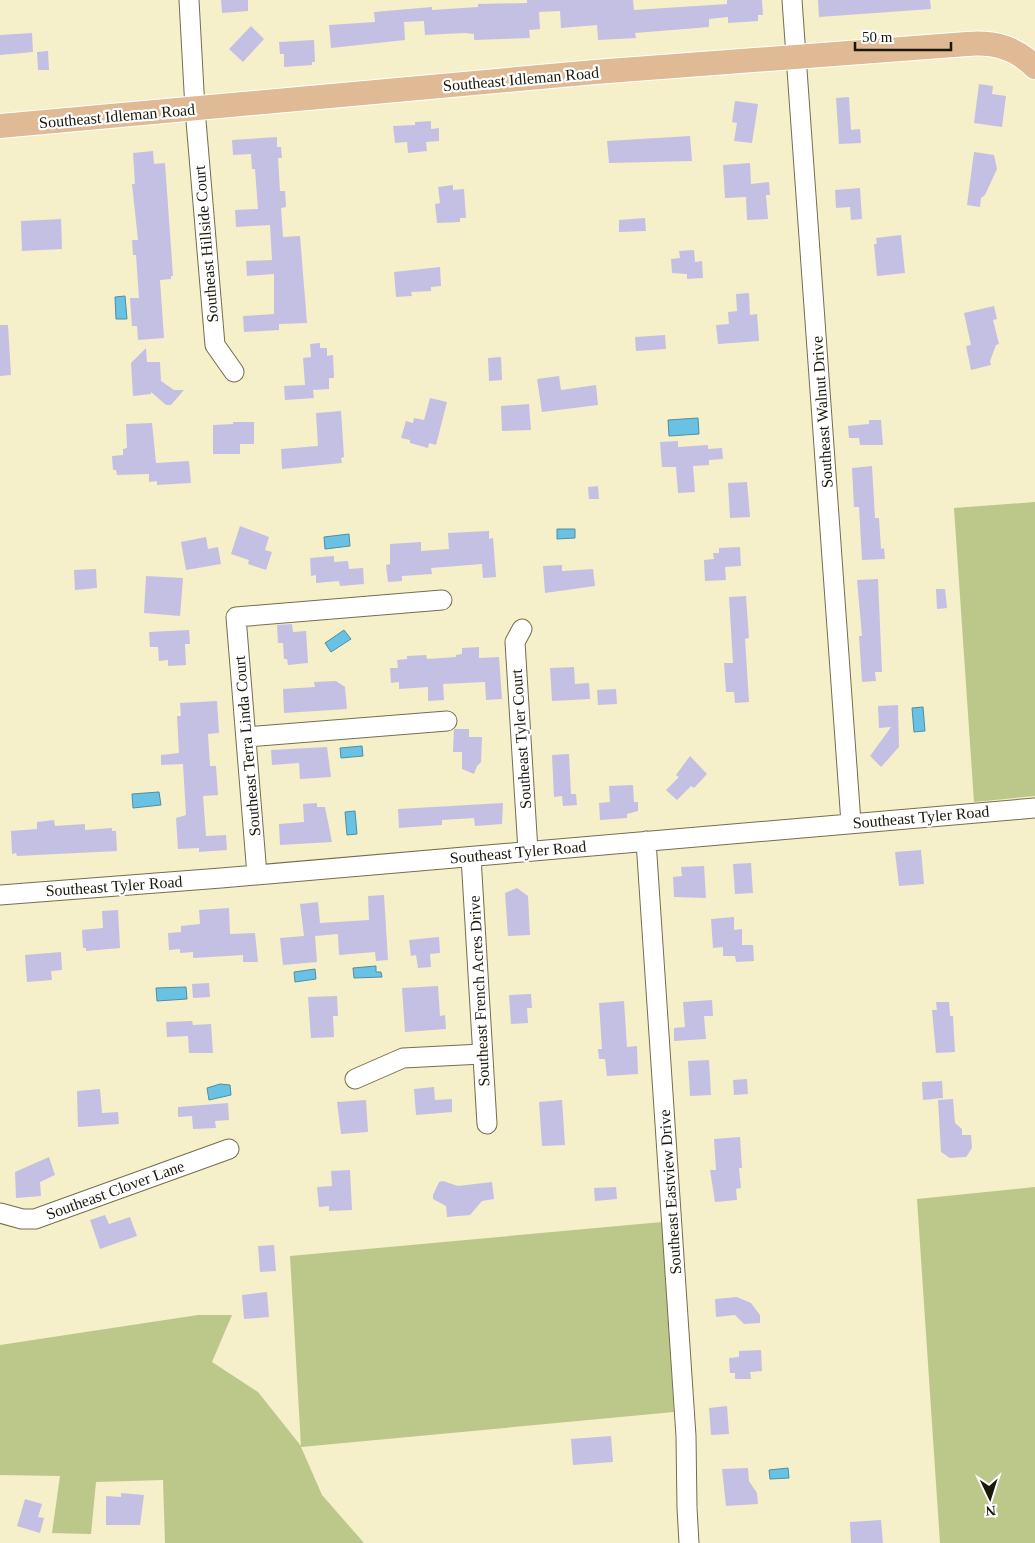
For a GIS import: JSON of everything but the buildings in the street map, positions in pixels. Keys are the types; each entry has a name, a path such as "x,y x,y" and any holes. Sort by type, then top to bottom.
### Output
{"main road":[{"name":"Southeast Idleman Road","path":"0,126 542,77 982,43 1003,46 1014,51 1035,67"}],"street":[{"name":"Southeast Hillside Court","path":"189,0 195,109 215,345 234,372"},
{"name":"Southeast Walnut Drive","path":"792,0 851,823"},
{"name":"Southeast Terra Linda Court","path":"257,875 236,617 442,600"},
{"name":"Southeast Tyler Court","path":"522,629 515,642 528,851"},
{"path":"246,737 448,721"},
{"name":"Southeast Tyler Road","path":"0,895 257,875 1035,808"},
{"name":"Southeast Eastview Drive","path":"646,841 686,1436 686,1508 689,1543"},
{"name":"Southeast French Acres Drive","path":"471,857 487,1124"},
{"path":"355,1079 403,1058 482,1054"},
{"name":"Southeast Clover Lane","path":"0,1213 22,1219 35,1219 229,1149"}],"green space":[{"path":"1035,502 1035,796 974,802 954,508"},
{"path":"1035,1187 1035,1543 940,1543 917,1199"},
{"path":"662,1222 674,1412 301,1447 322,1495 364,1543 165,1543 163,1480 96,1482 91,1534 52,1533 60,1476 0,1475 0,1345 198,1315 232,1315 212,1362 258,1392 301,1446 290,1256"}],"water":[{"path":"125,296 127,319 116,319 115,297"},
{"path":"698,418 699,434 669,436 668,420"},
{"path":"557,529 575,529 575,538 557,539"},
{"path":"349,534 350,546 325,549 324,537"},
{"path":"344,630 351,639 331,652 325,643"},
{"path":"923,707 925,731 914,732 912,708"},
{"path":"362,746 363,756 341,758 340,748"},
{"path":"159,792 161,805 133,808 132,794"},
{"path":"355,811 357,834 347,835 345,812"},
{"path":"376,966 376,972 381,972 382,977 354,978 353,968"},
{"path":"315,969 316,979 295,982 294,972"},
{"path":"186,987 187,999 157,1001 156,988"},
{"path":"220,1084 230,1085 231,1095 209,1100 207,1088"},
{"path":"788,1468 789,1478 770,1479 769,1470"}]}
